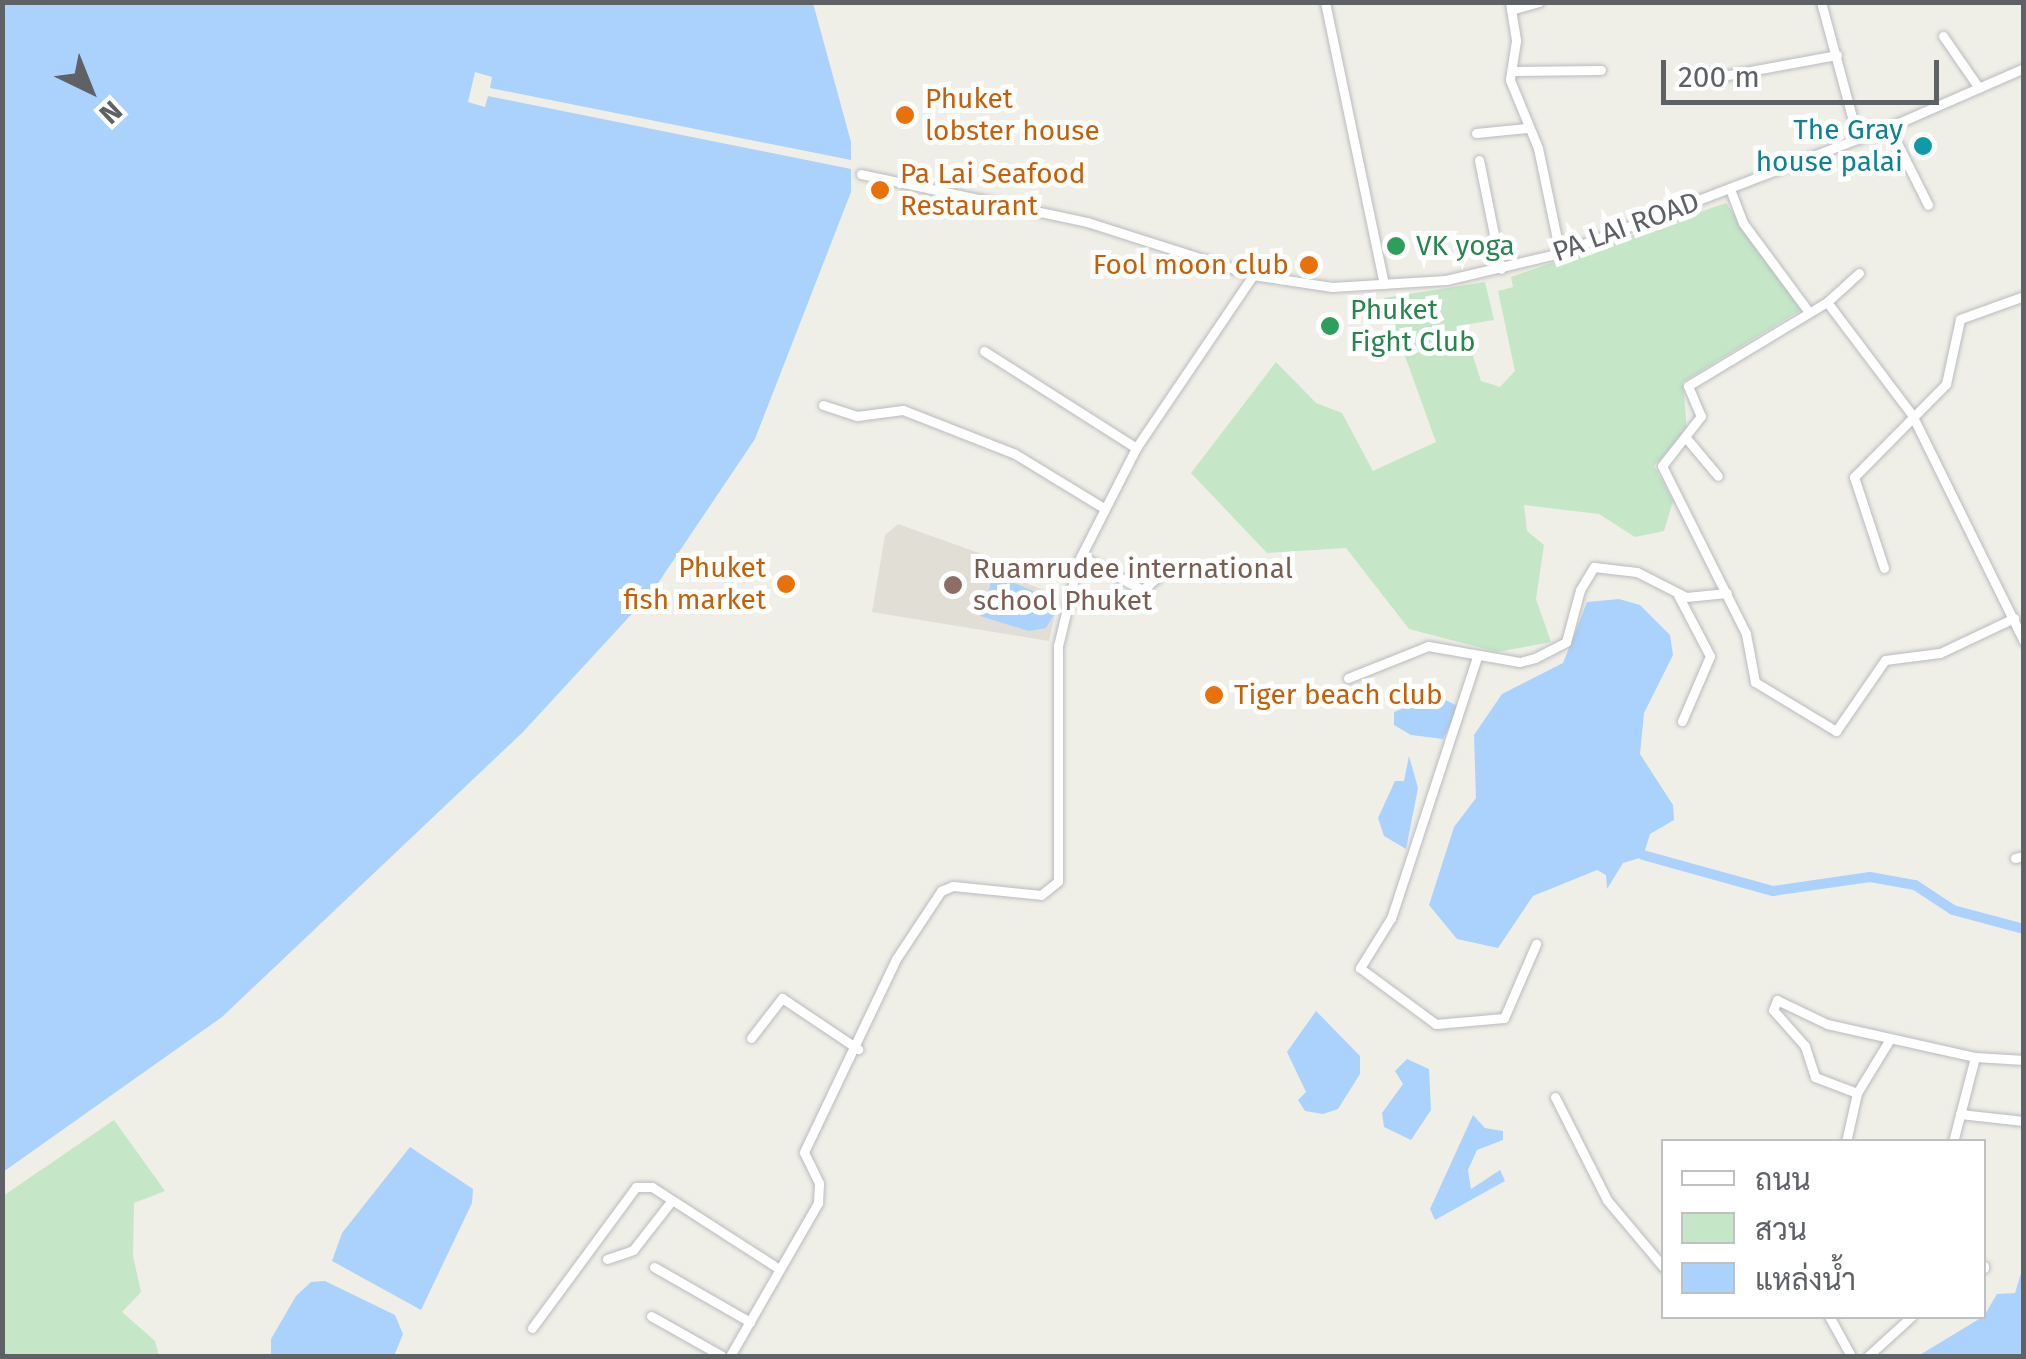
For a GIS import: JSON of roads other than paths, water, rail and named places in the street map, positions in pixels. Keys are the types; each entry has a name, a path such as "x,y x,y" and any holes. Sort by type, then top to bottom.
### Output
{"street":[{"path":"1325,2 1384,284"},
{"path":"1539,2 1511,6 1510,80 1538,148 1560,253"},
{"path":"1821,2 1858,139"},
{"path":"1943,36 1979,88"},
{"path":"1717,77 1837,55"},
{"name":"PA LAI ROAD","path":"861,174 1087,222 1254,274 1332,288 1384,284 1501,270 1560,253 1889,127 2024,68"},
{"path":"1512,71 1601,70"},
{"path":"1889,127 1928,205"},
{"path":"1476,133 1527,128"},
{"path":"1478,160 1501,270"},
{"path":"1730,189 1743,222 1808,311"},
{"path":"1859,273 1827,302 1688,386 1701,416 1688,438 1662,466 1746,634 1756,682 1836,731 1885,660 1940,652 2014,618"},
{"path":"730,1356 818,1203 819,1183 804,1152 858,1048 896,959 940,891 954,886 1041,895 1058,881 1058,646 1080,556 1102,507 1136,448 1254,274"},
{"path":"1884,568 1854,476 1946,384 1960,319 2024,296"},
{"path":"1827,302 1912,415 2023,636"},
{"path":"984,351 1136,448"},
{"path":"822,405 857,416 903,410 1015,454 1102,507"},
{"path":"1688,438 1718,476"},
{"path":"1080,556 1142,590 1167,569"},
{"path":"1348,678 1417,648 1520,662 1564,644 1594,567 1637,572 1678,595 1727,593"},
{"path":"1678,595 1710,656 1682,722"},
{"path":"1477,657 1391,918 1360,968 1436,1024 1504,1018 1536,944"},
{"path":"751,1038 782,998 858,1048"},
{"path":"1857,1093 1815,1078 1805,1046 1775,1018 1777,1000 1827,1024 1974,1057 2024,1060"},
{"path":"1847,1139 1857,1093 1890,1038"},
{"path":"1954,1139 1974,1057"},
{"path":"1555,1097 1607,1200 1661,1264"},
{"path":"1960,1114 2024,1120"},
{"path":"532,1328 636,1187 652,1188 780,1269"},
{"path":"608,1259 632,1250 672,1200"},
{"path":"654,1267 750,1322"},
{"path":"651,1316 722,1356"},
{"path":"1831,1319 1851,1356"},
{"path":"1868,1356 1909,1319"}],"water":[{"path":"3,3 813,3 851,142 851,192 755,439 652,592 523,732 222,1017 3,1172"},
{"path":"1002,578 1048,597 1055,613 1046,628 1029,631 980,616 991,583"},
{"path":"1619,599 1640,605 1670,635 1673,655 1644,713 1640,754 1673,805 1674,820 1650,834 1643,857 1623,863 1607,889 1606,875 1597,870 1533,896 1498,948 1457,939 1429,905 1454,827 1476,798 1474,735 1502,694 1563,663 1587,602"},
{"path":"1436,695 1459,707 1443,739 1411,735 1394,725 1394,712"},
{"path":"1409,756 1418,788 1406,849 1384,836 1378,818 1395,781 1404,781"},
{"path":"1316,1011 1360,1056 1360,1074 1338,1109 1323,1114 1305,1111 1298,1100 1306,1092 1287,1052"},
{"path":"1407,1059 1429,1069 1431,1110 1411,1140 1384,1127 1382,1113 1403,1084 1395,1071"},
{"path":"1473,1115 1485,1128 1503,1131 1503,1140 1477,1150 1468,1170 1471,1189 1500,1170 1505,1181 1435,1220 1430,1209"},
{"path":"410,1147 473,1189 472,1203 421,1310 332,1261 342,1233"},
{"path":"2023,1267 2023,1356 1918,1356 1979,1319 1986,1319 1997,1294 2015,1293"},
{"path":"325,1281 395,1315 403,1334 394,1356 271,1356 271,1339 296,1296 311,1282"}],"waterway":[{"path":"1643,855 1773,891 1870,877 1915,885 1953,910 2024,929"}],"place":[{"name":"Phuket lobster house","path":"905,115"},
{"name":"The Gray house palai","path":"1923,146"},
{"name":"Pa Lai Seafood Restaurant","path":"880,190"},
{"name":"VK yoga","path":"1396,246"},
{"name":"Fool moon club","path":"1309,265"},
{"name":"Phuket Fight Club","path":"1330,326"},
{"name":"Phuket fish market","path":"786,584"},
{"name":"Ruamrudee international school Phuket","path":"953,585"},
{"name":"Tiger beach club","path":"1214,695"}]}
